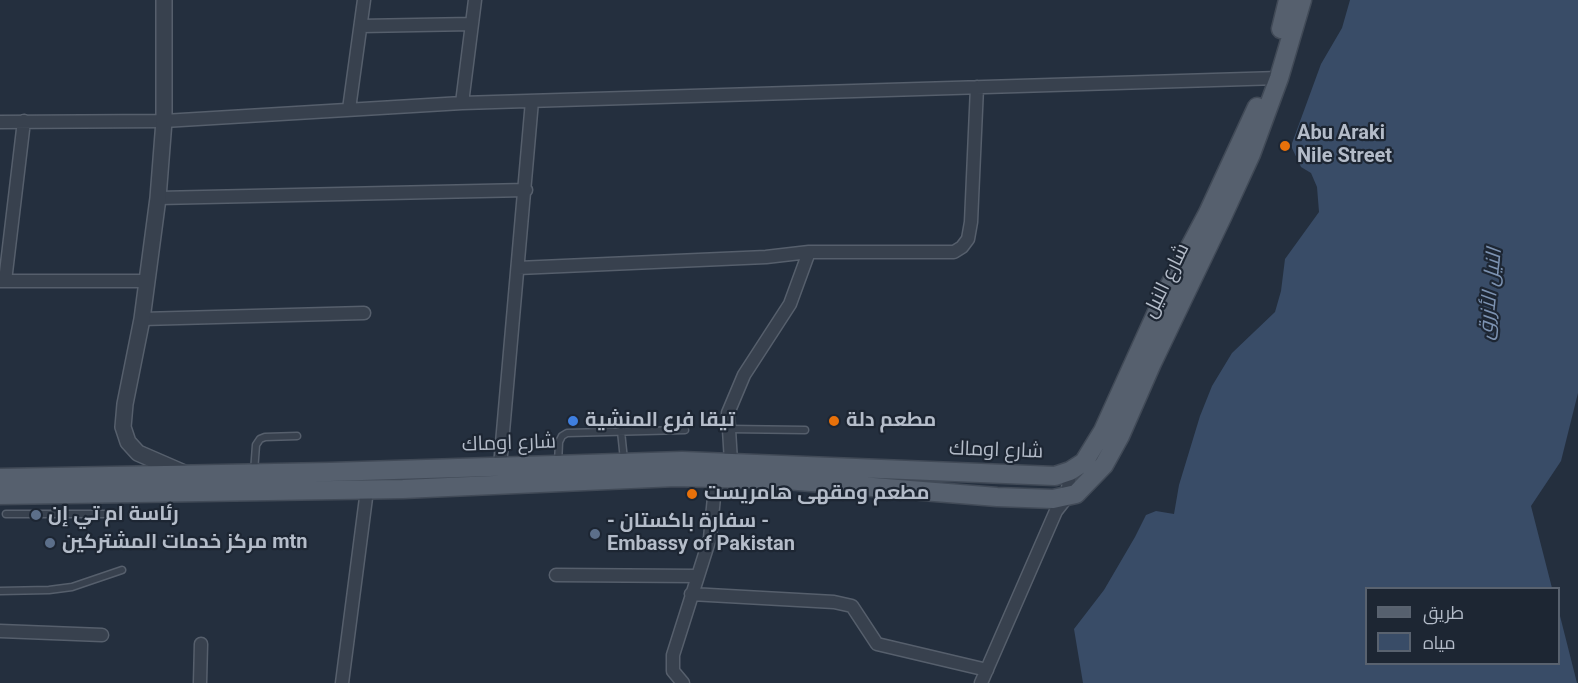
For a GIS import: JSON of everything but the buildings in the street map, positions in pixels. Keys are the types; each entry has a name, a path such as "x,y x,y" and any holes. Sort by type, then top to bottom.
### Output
{"main road":[{"name":"شارع النيل","path":"1062,474 1084,462 1103,431 1166,292 1238,149 1257,105 1273,78 1288,0"},
{"name":"شارع النيل","path":"1067,498 1076,494 1091,481 1104,465 1120,436 1246,164 1273,78 1302,0"},
{"name":"شارع اوماك","path":"0,478 731,462 1062,474"},
{"path":"402,469 403,489"},
{"name":"شارع اوماك","path":"0,495 367,490 716,477 786,480 997,498 1067,498"}],"street":[{"path":"164,0 164,121 158,198 142,319 125,404 123,427 128,442 138,453 184,473"},
{"path":"350,109 364,0"},
{"path":"462,103 475,0"},
{"path":"361,26 472,24"},
{"path":"0,122 164,121 462,103 1273,78"},
{"path":"518,268 766,257 809,252 954,252 968,239 971,222 977,87"},
{"path":"500,466 532,101"},
{"path":"24,121 2,281 146,281"},
{"path":"158,198 526,190"},
{"path":"731,462 728,412 744,375 790,304 809,252"},
{"path":"142,319 364,313"},
{"path":"981,683 1056,511 1067,498 1062,474"},
{"path":"683,683 673,671 673,656 710,538 716,477"},
{"path":"342,683 367,490"},
{"path":"556,575 698,576"},
{"path":"691,594 834,602 852,606 877,644 987,670"},
{"path":"0,632 102,635"},
{"path":"200,683 201,644"}],"lane":[{"path":"729,429 805,430"},
{"path":"558,465 559,442 567,433 685,430"},
{"path":"621,431 624,463"},
{"path":"254,473 256,445 260,439 297,436"},
{"path":"56,494 57,513"},
{"path":"6,514 110,514"},
{"path":"0,591 49,591 122,570"}],"water":[{"name":"النيل الأزرق","path":"1350,0 1578,0 1578,393 1561,461 1531,506 1552,587 1365,587 1365,665 1560,665 1560,616 1577,683 1083,683 1074,629 1104,590 1146,515 1156,511 1174,514 1179,485 1200,416 1212,386 1232,353 1275,312 1281,291 1285,259 1319,212 1317,187 1311,173 1301,167 1291,146 1321,64 1342,28"}],"place":[{"name":"Abu Araki Nile Street","path":"1285,146"},
{"name":"تيقا فرع المنشية","path":"573,421"},
{"name":"مطعم دلة","path":"834,421"},
{"name":"مطعم ومقهى هامريست","path":"692,494"},
{"name":"رئاسة ام تي إن","path":"36,515"},
{"name":"- سفارة باكستان - Embassy of Pakistan","path":"595,534"},
{"name":"مركز خدمات المشتركين mtn","path":"50,543"}]}
